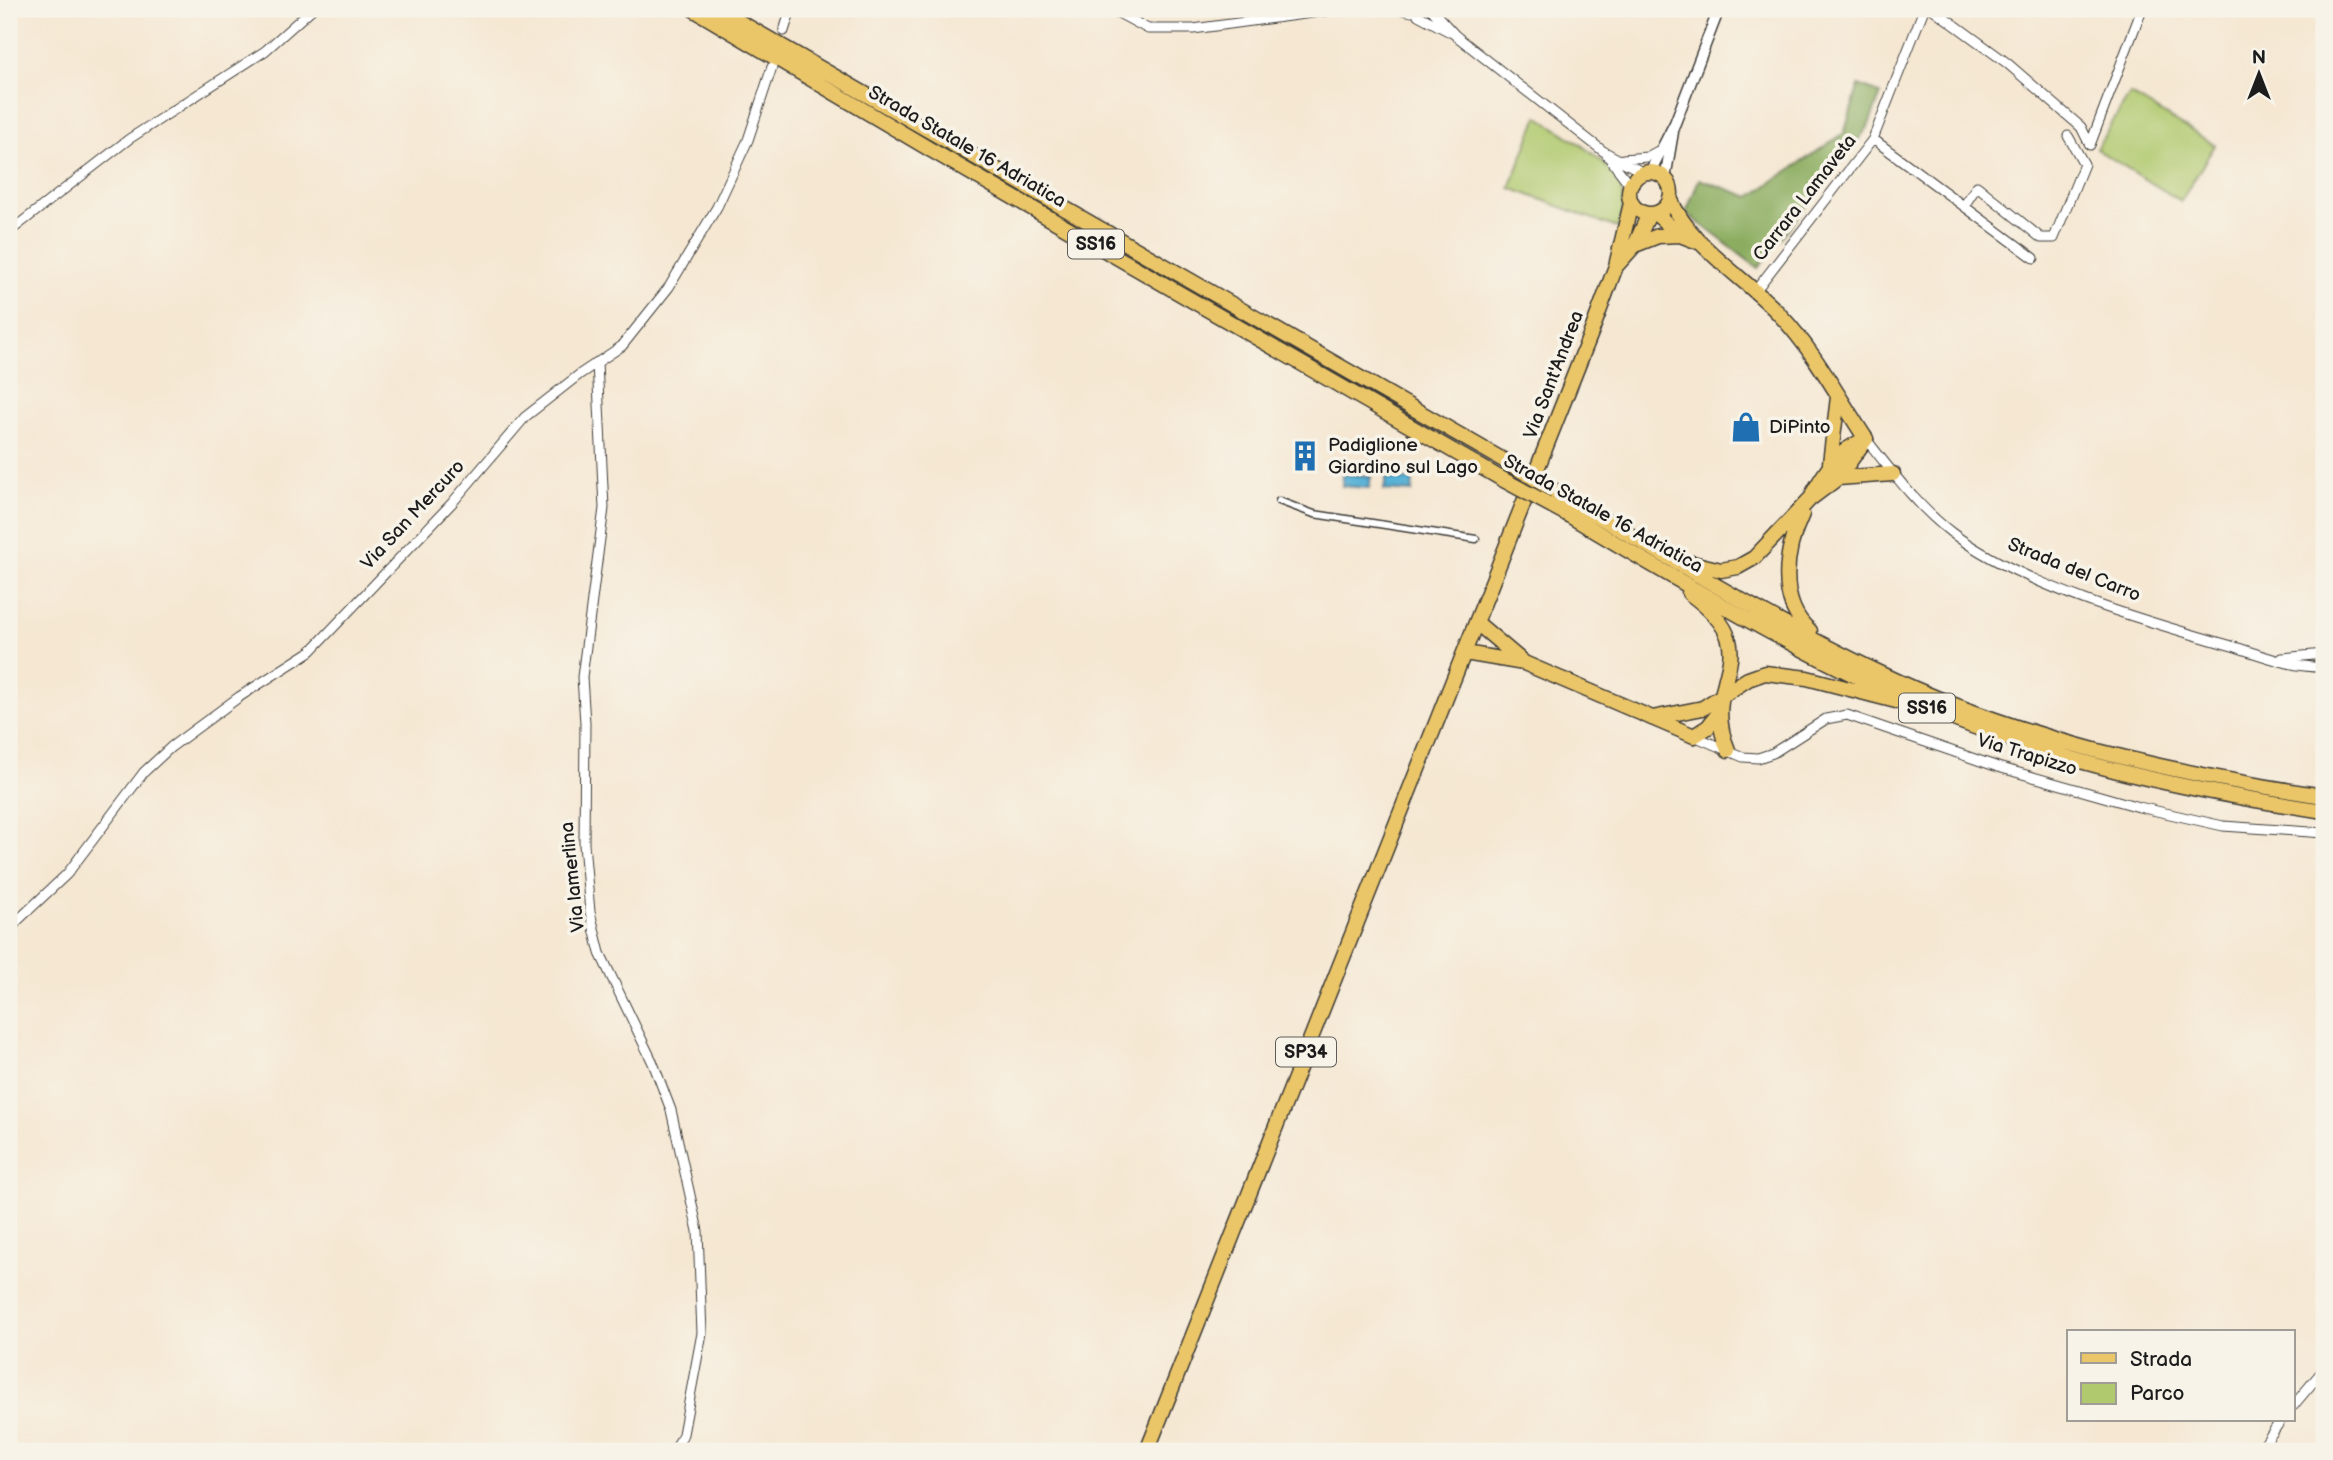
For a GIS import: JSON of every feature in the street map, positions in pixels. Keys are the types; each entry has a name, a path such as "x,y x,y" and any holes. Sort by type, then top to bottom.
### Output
{"main road":[{"name":"Strada Statale 16 Adriatica","path":"693,9 931,150 1500,478 1567,506"},
{"name":"Strada Statale 16 Adriatica","path":"717,9 1504,461 1567,506 1827,662 1931,710 2134,776 2237,798 2324,811"},
{"path":"1630,185 1647,173 1665,179 1670,198"},
{"name":"Via Sant'Andrea","path":"1465,653 1616,266 1631,203 1630,185"},
{"name":"Strada del Carro","path":"1670,198 1676,212 1705,245 1756,290 1807,346 1866,439"},
{"name":"Via Sant'Andrea","path":"1616,266 1635,245 1652,214 1665,208 1670,198"},
{"path":"1631,203 1638,211 1652,214"},
{"name":"Strada del Carro","path":"1652,214 1680,235 1705,245"},
{"path":"1635,245 1658,236 1680,235"},
{"path":"1830,463 1838,397"},
{"path":"1833,650 1799,621 1788,595 1788,562 1793,533 1830,463 1845,448 1866,439"},
{"path":"1641,550 1701,567 1721,570 1738,567 1754,558 1810,499 1838,478 1866,439"},
{"path":"1838,478 1893,474"},
{"name":"Strada Statale 16 Adriatica","path":"1641,550 1833,650 1937,697 2050,737 2136,761 2240,783 2324,796"},
{"path":"1641,550 1710,609 1725,628 1731,656 1718,714 1728,750"},
{"path":"1477,623 1524,663"},
{"path":"1465,653 1524,663 1694,736"},
{"name":"SP34","path":"1147,1451 1465,653"},
{"path":"1652,718 1703,708 1748,679 1765,673 1782,673 1931,710"},
{"path":"1694,736 1703,708"},
{"path":"1694,736 1708,727 1718,714"}],"street":[{"path":"9,232 129,139 265,51 312,9"},
{"path":"784,31 791,9"},
{"path":"1111,9 1148,29 1193,29 1342,9"},
{"path":"1399,9 1413,12 1455,35"},
{"path":"1413,12 1430,9 1455,35 1603,151 1647,173 1675,123 1719,9"},
{"name":"Carrara Lamaveta","path":"1756,290 1873,139 1924,9"},
{"path":"1933,9 2007,63 2081,127 2090,145 2142,9"},
{"name":"Via San Mercuro","path":"9,935 16,922 67,874 144,772 171,747 239,696 311,651 452,503 525,417 622,346 669,287 717,207 748,140 772,67"},
{"path":"1665,179 1675,123"},
{"path":"1964,206 1977,186 2041,238 2054,238 2084,164 2068,136"},
{"path":"1873,139 2034,258"},
{"path":"1603,151 1630,185"},
{"path":"1620,159 1647,157 1658,151"},
{"name":"Via lamerlina","path":"597,362 604,508 582,677 585,723 584,844 590,912 600,953 653,1063 671,1110 698,1231 702,1333 683,1434 675,1451"},
{"name":"Strada del Carro","path":"1866,439 1893,474 1951,532 2013,569 2118,610 2295,666 2324,667"},
{"path":"1279,501 1314,514 1476,539"},
{"name":"Strada del Carro","path":"2270,657 2296,659 2324,654"},
{"name":"Via Trapizzo","path":"1694,736 1728,750 1758,758 1773,753 1826,719 1847,715 1998,767 2139,807 2223,826 2324,833"},
{"path":"2294,1405 2324,1368"},
{"path":"2260,1451 2280,1422"}],"green space":[{"path":"1859,85 1881,94 1868,127 1758,268 1686,213 1699,179 1750,197 1844,133"},
{"path":"2130,94 2215,145 2181,201 2096,149"},
{"path":"1538,116 1586,149 1614,176 1622,192 1623,209 1617,228 1510,188"}],"water":[{"path":"1343,474 1371,476 1369,488 1342,486"},
{"path":"1386,478 1413,480 1412,492 1384,490"}],"place":[{"name":"DiPinto","path":"1746,427"},
{"name":"Padiglione Giardino sul Lago","path":"1305,456"}]}
